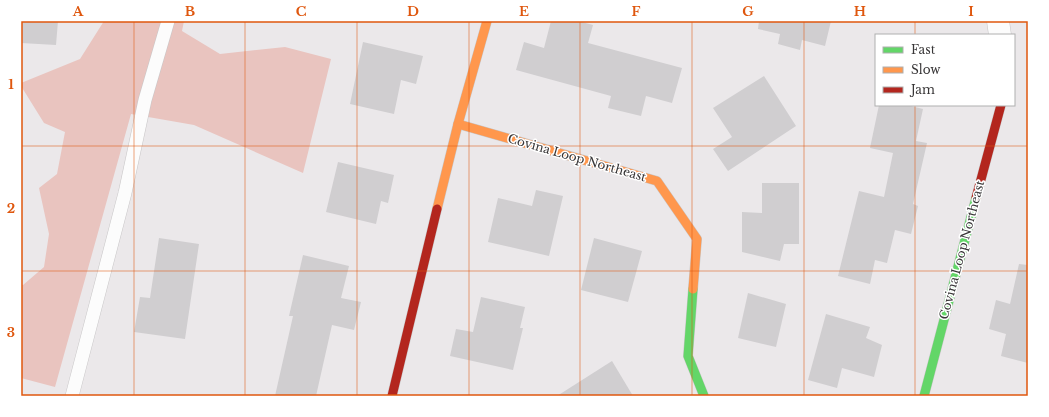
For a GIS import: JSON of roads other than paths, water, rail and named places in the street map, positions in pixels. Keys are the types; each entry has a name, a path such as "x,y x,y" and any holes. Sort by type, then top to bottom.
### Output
{"street":[{"path":"392,396 458,124 487,21"},
{"path":"998,21 1000,34"},
{"name":"Covina Loop Northeast","path":"924,396 1001,106"},
{"name":"Covina Loop Northeast","path":"458,124 657,181 697,239 688,356 704,396"}],"lane":[{"path":"72,396 125,193 145,100 168,21"}]}
